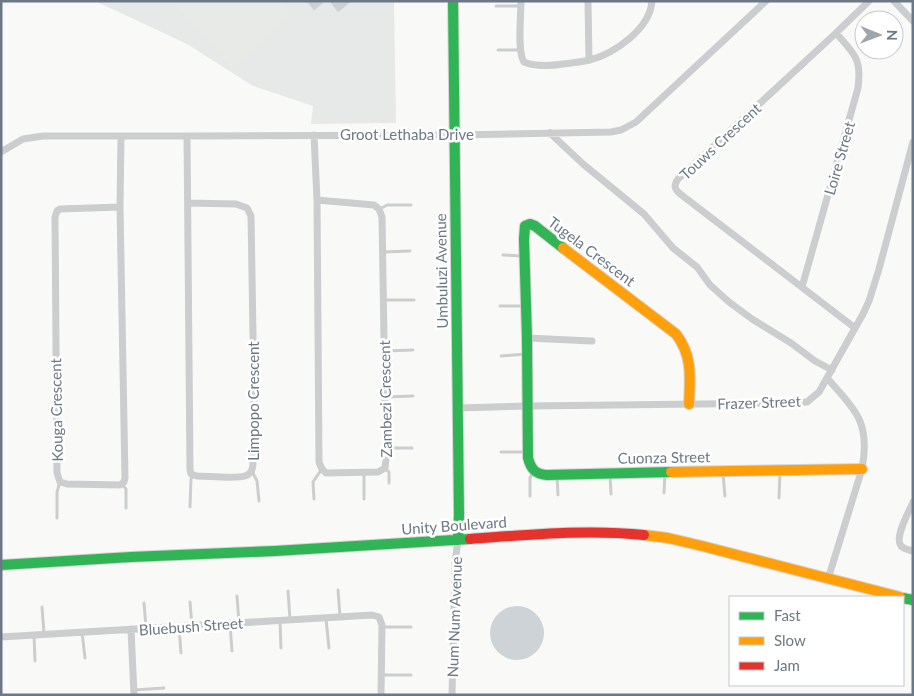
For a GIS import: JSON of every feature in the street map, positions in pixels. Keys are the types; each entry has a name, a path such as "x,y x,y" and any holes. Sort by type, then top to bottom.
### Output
{"street":[{"name":"Umbuluzi Avenue","path":"453,1 458,540"},
{"path":"588,1 589,60"},
{"path":"521,4 520,50 522,59 530,64 556,65 589,60 609,53 642,26 649,14 652,1"},
{"name":"Groot Lethaba Drive","path":"1,152 23,139 43,136 454,135 611,132 621,130 636,122 766,1"},
{"name":"Touws Crescent","path":"855,328 679,194 675,186 678,179 869,1"},
{"path":"894,1 913,21"},
{"name":"Loire Street","path":"802,287 858,88 857,59 836,33"},
{"path":"550,133 583,164 644,214 673,248 697,267 710,285 729,302 815,361 832,370"},
{"path":"314,135 317,200 319,458 322,469"},
{"path":"120,136 125,478 122,484"},
{"path":"187,136 190,470 193,475"},
{"name":"Frazer Street","path":"458,408 807,402 819,392 828,379 863,314 874,284 913,142"},
{"path":"317,200 368,204 374,205 379,210"},
{"name":"Limpopo Crescent","path":"188,203 236,204 247,208 251,216 254,394 252,471 242,477 193,475"},
{"name":"Kouga Crescent","path":"120,207 60,209 55,217 57,473 60,482 73,485 122,484"},
{"name":"Zambezi Crescent","path":"322,469 330,473 364,473 378,472 385,468 383,252 382,217 379,210"},
{"name":"Tugela Crescent","path":"528,406 524,256 524,228 526,225 532,225 683,341 688,353 689,404"},
{"path":"527,338 592,341"},
{"path":"828,379 855,412 860,421 864,439 862,469 828,578"},
{"path":"528,406 529,464 534,472"},
{"name":"Cuonza Street","path":"534,472 557,474 862,469"},
{"path":"913,502 899,537 899,542 902,546 913,551"},
{"name":"Unity Boulevard","path":"1,565 601,532 668,538 895,596"},
{"name":"Num Num Avenue","path":"452,695 454,563 458,540"},
{"name":"Bluebush Street","path":"1,637 372,615 380,618 382,627"},
{"path":"381,695 382,627"},
{"path":"131,629 134,692"}],"lane":[{"path":"496,6 521,4"},
{"path":"498,50 520,50"},
{"path":"379,210 387,205 411,205"},
{"path":"383,252 410,251"},
{"path":"503,255 524,256"},
{"path":"384,300 414,300"},
{"path":"500,306 526,306"},
{"path":"385,351 413,350"},
{"path":"501,356 527,354"},
{"path":"385,397 413,396"},
{"path":"386,448 412,448"},
{"path":"501,452 528,452"},
{"path":"385,468 389,472 389,483"},
{"path":"314,499 313,482 322,469"},
{"path":"779,498 780,470"},
{"path":"252,471 257,481 259,501"},
{"path":"723,471 725,496"},
{"path":"530,496 530,478 534,472"},
{"path":"664,472 664,493"},
{"path":"364,473 364,499"},
{"path":"610,473 611,494"},
{"path":"557,474 558,495"},
{"path":"190,507 190,479 193,475"},
{"path":"57,518 57,492 60,482"},
{"path":"122,484 126,489 126,508"},
{"path":"338,590 340,617"},
{"path":"288,591 290,619"},
{"path":"237,596 239,623"},
{"path":"190,602 192,626"},
{"path":"144,603 146,628"},
{"path":"42,607 44,634"},
{"path":"326,617 329,648"},
{"path":"280,620 281,648"},
{"path":"230,623 232,651"},
{"path":"179,626 181,654"},
{"path":"382,627 411,627"},
{"path":"82,632 85,658"},
{"path":"34,635 35,661"},
{"path":"381,675 411,675"},
{"path":"134,692 164,688"}],"shaded area":[{"path":"95,1 394,1 396,123 311,124 313,106 253,86 187,44"},
{"path":"173,1 280,1 292,15 232,68"},
{"path":"517,606 527,608 536,614 542,623 544,633 542,643 536,652 527,658 517,660 507,658 498,652 492,643 490,633 492,623 498,614 507,608"}],"building":[{"path":"306,1 326,1 314,11"},
{"path":"329,1 352,1 338,13"}],"traffic: fast":[{"path":"453,1 458,540"},
{"path":"563,248 535,226 530,224 525,226 528,458 531,465 537,472 547,475 671,472"},
{"path":"1,565 470,539"},
{"path":"904,598 913,600"}],"traffic: slow":[{"path":"563,248 676,334 688,359 690,376 689,404"},
{"path":"671,472 862,469"},
{"path":"644,535 668,538 702,546 896,596"}],"traffic: jam":[{"path":"470,539 535,534 622,533 644,535"}]}
